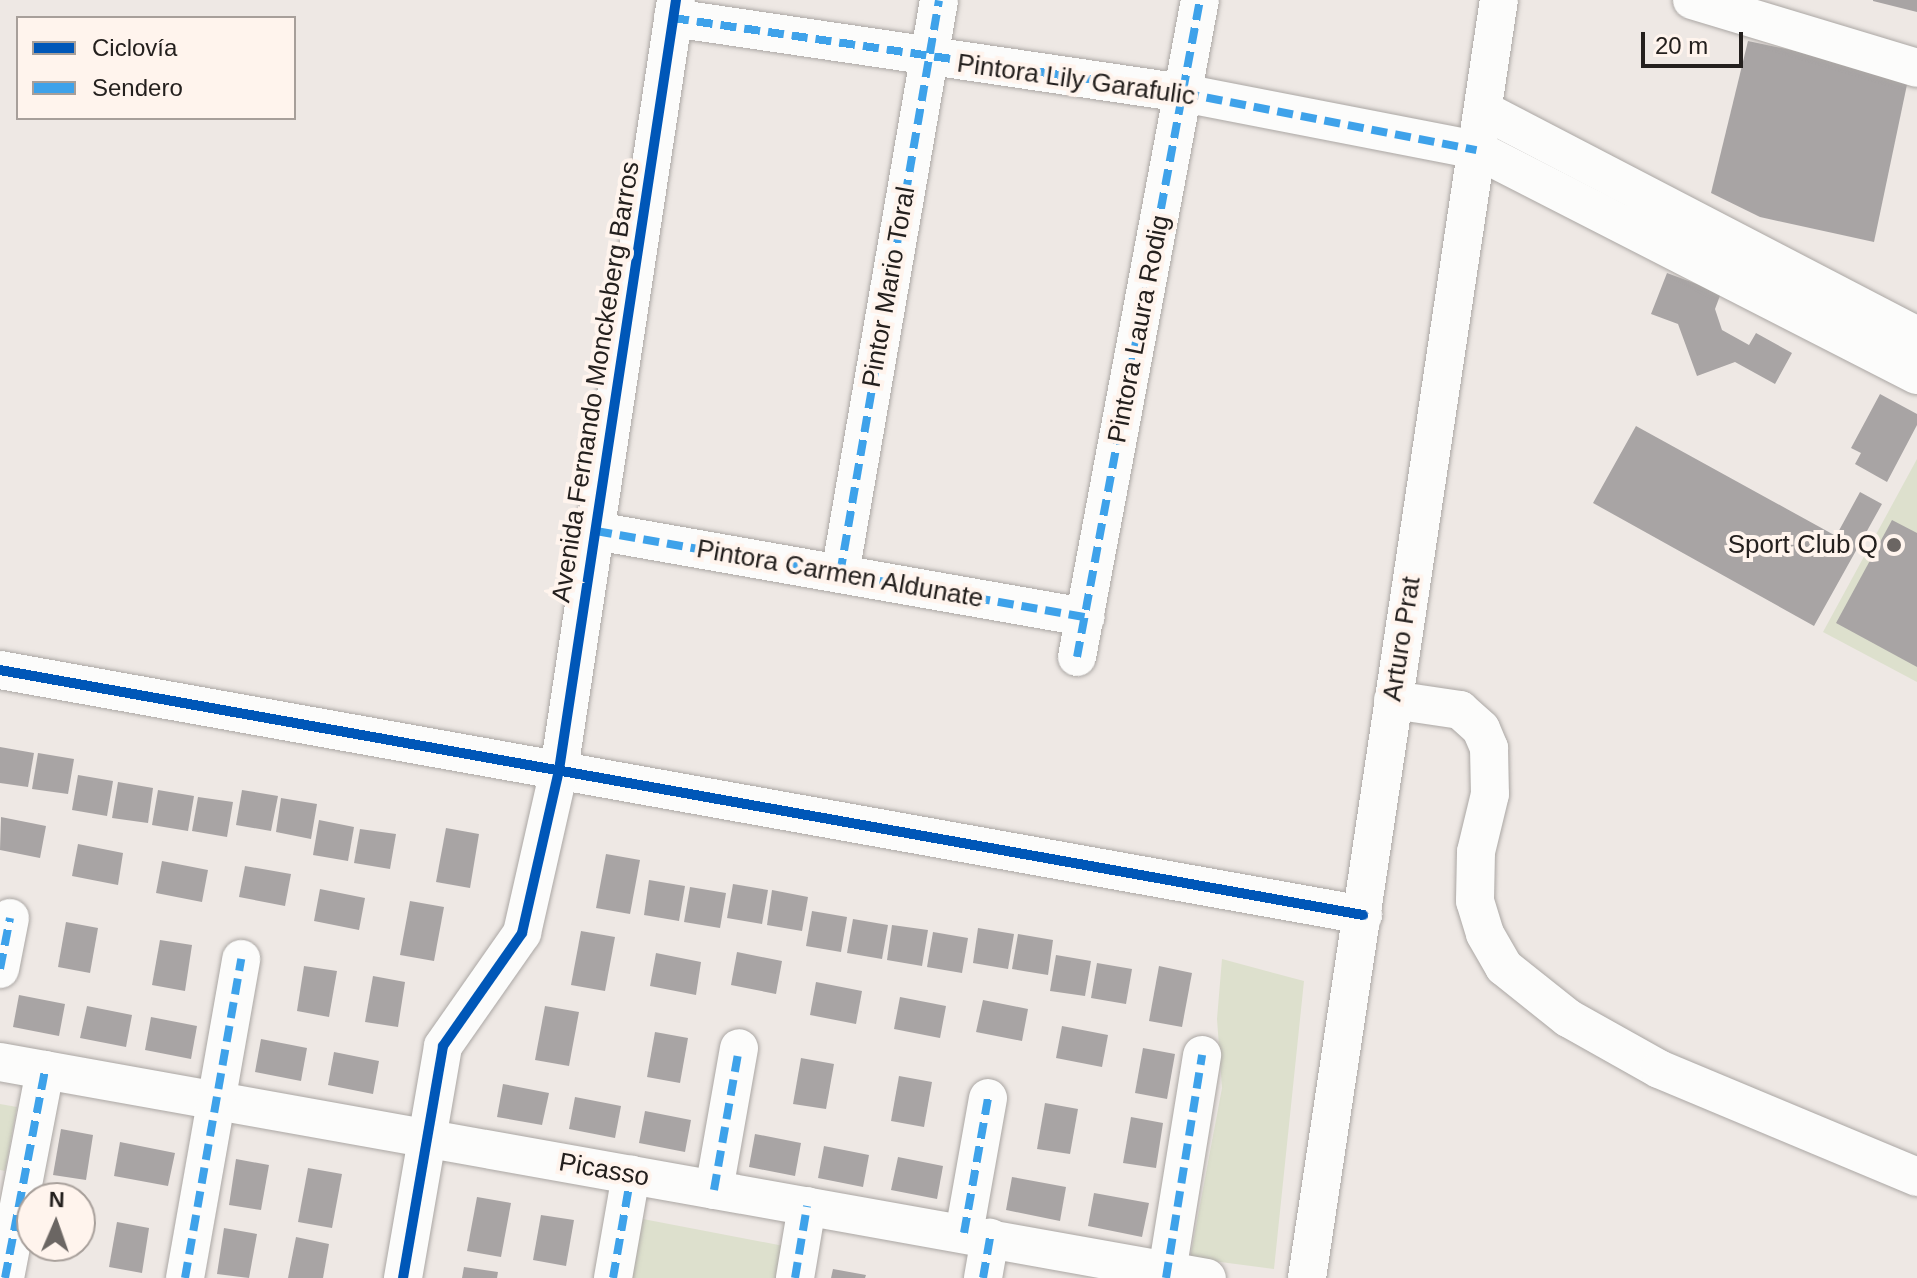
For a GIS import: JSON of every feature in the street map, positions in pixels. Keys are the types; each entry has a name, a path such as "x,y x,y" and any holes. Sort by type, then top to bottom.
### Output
{"street":[{"name":"Pintor Mario Toral","path":"840,574 939,0"},
{"name":"Pintora Laura Rodig","path":"1077,657 1200,0"},
{"name":"Arturo Prat","path":"1307,1278 1485,111 1499,0"},
{"path":"1692,0 1917,68"},
{"name":"Pintora Lily Garafulic","path":"675,9 928,59 1183,93 1477,150 1917,375"},
{"name":"Avenida Fernando Monckeberg Barros","path":"403,1278 443,1046 522,933 559,770 675,9"},
{"path":"1485,111 1917,336"},
{"name":"Pintora Carmen Aldunate","path":"596,531 1085,617"},
{"path":"0,670 1363,915"},
{"path":"1393,700 1460,710 1485,738 1492,773 1476,852 1475,901 1485,934 1504,967 1568,1018 1659,1069 1917,1177"},
{"path":"0,969 10,918"},
{"path":"185,1278 241,959"},
{"path":"714,1190 739,1048"},
{"path":"1167,1274 1202,1055"},
{"name":"Picasso","path":"0,1062 977,1236 1167,1274 1207,1278"},
{"path":"5,1278 45,1070"},
{"path":"983,1278 977,1236 988,1098"},
{"path":"613,1278 631,1175"},
{"path":"795,1278 807,1206"}],"green space":[{"name":"Sport Club Q","path":"1917,459 1917,682 1823,632"},
{"path":"1222,959 1304,981 1274,1269 1190,1258 1222,1088 1217,1019"},
{"path":"0,1104 17,1107 5,1171 0,1170"},
{"path":"643,1219 784,1246 778,1278 632,1278"}],"building":[{"path":"1917,0 1917,12 1873,1"},
{"path":"1748,41 1909,75 1874,242 1760,217 1711,193"},
{"path":"1667,273 1721,293 1715,309 1722,330 1749,345 1756,333 1792,353 1775,384 1735,362 1697,376 1678,324 1651,314"},
{"path":"1880,394 1917,414 1917,425 1887,482 1855,464 1861,453 1851,448"},
{"path":"1636,426 1836,536 1860,492 1882,504 1814,626 1593,503"},
{"name":"Sport Club Q","path":"1892,520 1917,533 1917,667 1836,623"},
{"path":"0,747 34,753 28,787 0,783"},
{"path":"38,753 74,759 68,794 32,789"},
{"path":"78,775 113,781 107,816 72,810"},
{"path":"118,782 153,788 148,823 112,818"},
{"path":"158,790 194,796 188,831 152,825"},
{"path":"242,790 278,796 271,831 236,825"},
{"path":"198,797 233,802 227,837 192,831"},
{"path":"281,798 317,804 311,839 276,832"},
{"path":"1,817 46,826 40,858 0,850"},
{"path":"319,820 354,827 348,861 313,855"},
{"path":"446,828 479,834 470,888 436,882"},
{"path":"360,829 396,834 390,869 354,863"},
{"path":"78,844 123,853 118,885 72,876"},
{"path":"606,854 640,860 630,914 596,908"},
{"path":"162,861 208,870 202,902 156,893"},
{"path":"245,866 291,874 285,906 239,897"},
{"path":"649,880 685,886 679,921 644,915"},
{"path":"733,884 768,890 762,924 727,918"},
{"path":"690,887 726,893 720,928 684,922"},
{"path":"320,889 365,898 359,930 314,921"},
{"path":"772,890 808,897 802,931 767,925"},
{"path":"410,901 444,907 434,961 400,955"},
{"path":"812,911 847,917 841,952 806,946"},
{"path":"853,919 888,925 882,959 847,953"},
{"path":"66,922 98,928 90,973 58,967"},
{"path":"892,925 928,930 922,966 887,960"},
{"path":"978,928 1014,934 1008,969 973,963"},
{"path":"581,931 615,937 605,991 571,985"},
{"path":"933,932 968,938 962,973 927,967"},
{"path":"1018,934 1053,940 1048,975 1012,969"},
{"path":"160,940 192,945 185,991 152,985"},
{"path":"737,952 782,961 776,994 731,985"},
{"path":"656,953 701,962 696,995 650,986"},
{"path":"1056,955 1091,961 1085,996 1050,991"},
{"path":"1097,963 1132,969 1126,1004 1091,998"},
{"path":"304,966 337,971 329,1017 297,1011"},
{"path":"1159,966 1192,973 1182,1027 1149,1021"},
{"path":"373,976 405,982 398,1027 365,1022"},
{"path":"816,982 862,991 856,1024 810,1015"},
{"path":"19,995 65,1004 59,1036 13,1027"},
{"path":"900,997 946,1006 940,1038 894,1029"},
{"path":"983,1000 1028,1009 1022,1041 976,1032"},
{"path":"87,1006 132,1015 126,1047 80,1038"},
{"path":"545,1006 579,1012 569,1066 535,1060"},
{"path":"151,1017 197,1026 191,1059 145,1050"},
{"path":"1062,1026 1108,1035 1102,1067 1056,1058"},
{"path":"655,1032 688,1038 680,1083 647,1077"},
{"path":"261,1039 307,1048 301,1081 255,1072"},
{"path":"1143,1048 1175,1054 1167,1099 1135,1093"},
{"path":"334,1052 379,1061 373,1094 328,1085"},
{"path":"801,1058 834,1064 826,1109 793,1104"},
{"path":"899,1076 932,1082 924,1127 891,1121"},
{"path":"503,1084 549,1093 542,1125 497,1117"},
{"path":"575,1097 621,1106 615,1138 569,1129"},
{"path":"1045,1103 1078,1109 1070,1154 1037,1149"},
{"path":"645,1111 691,1120 685,1152 639,1143"},
{"path":"1131,1117 1163,1123 1156,1168 1123,1163"},
{"path":"61,1129 93,1135 86,1180 53,1175"},
{"path":"755,1134 801,1143 795,1176 749,1167"},
{"path":"120,1142 175,1153 168,1186 114,1176"},
{"path":"824,1146 869,1155 863,1187 818,1178"},
{"path":"898,1157 943,1166 937,1199 891,1190"},
{"path":"236,1159 269,1165 261,1210 229,1205"},
{"path":"308,1168 342,1174 332,1228 298,1222"},
{"path":"1012,1177 1066,1187 1060,1221 1006,1210"},
{"path":"1094,1193 1149,1203 1142,1237 1088,1226"},
{"path":"477,1197 511,1203 501,1257 467,1251"},
{"path":"541,1215 574,1220 566,1266 533,1260"},
{"path":"117,1222 149,1228 142,1273 109,1267"},
{"path":"224,1228 257,1234 249,1278 217,1274"},
{"path":"296,1237 329,1244 323,1278 288,1278"},
{"path":"464,1267 498,1272 497,1278 462,1278"},
{"path":"833,1269 866,1275 865,1278 831,1278"}],"marked path":[{"path":"840,574 939,0"},
{"path":"1077,657 1200,0"},
{"path":"673,18 1183,93 1477,150"},
{"path":"596,531 1085,617"},
{"path":"0,969 10,918"},
{"path":"185,1278 241,959"},
{"path":"714,1190 739,1048"},
{"path":"1166,1278 1202,1055"},
{"path":"5,1278 45,1070"},
{"path":"964,1233 988,1098"},
{"path":"613,1278 631,1175"},
{"path":"795,1278 807,1206"},
{"path":"983,1278 990,1238"}],"cycle path":[{"path":"403,1278 443,1046 522,933 559,770 676,0"},
{"path":"0,670 1363,915"}],"place":[{"name":"Sport Club Q","path":"1894,545"}]}
